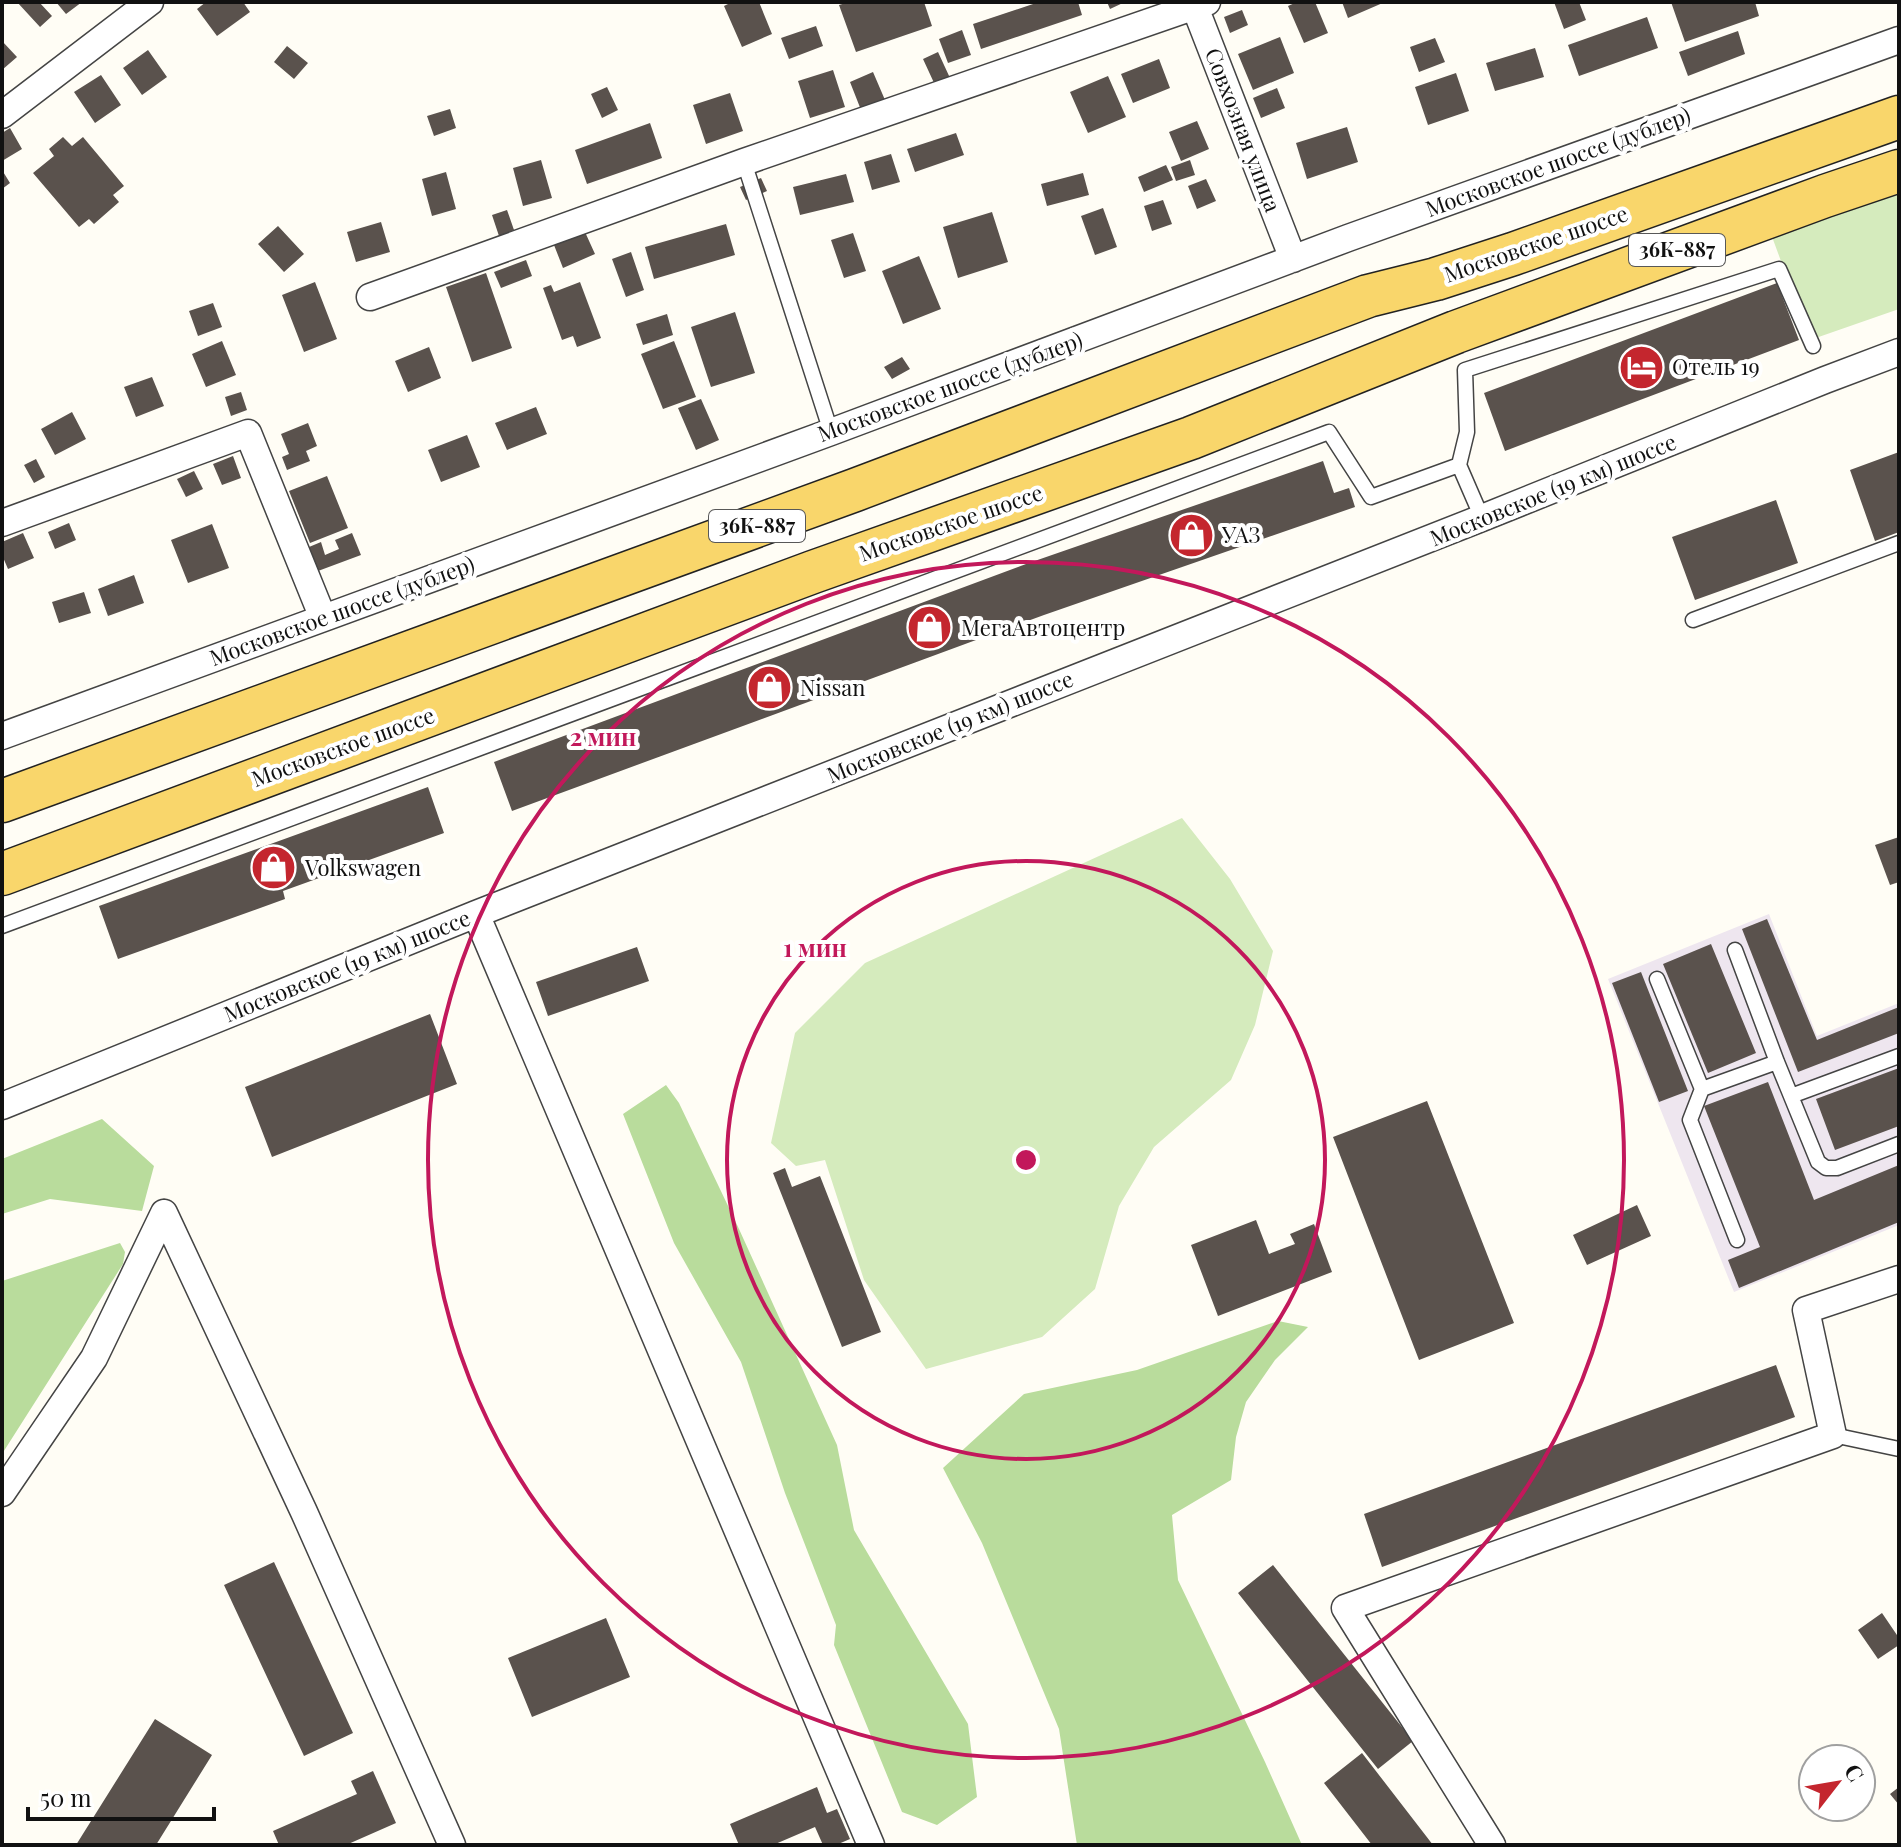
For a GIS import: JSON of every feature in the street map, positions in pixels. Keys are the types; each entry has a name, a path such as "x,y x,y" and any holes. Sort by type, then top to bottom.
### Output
{"main road":[{"name":"Московское шоссе","path":"2,801 869,485 1368,296 1436,279 1513,254 1899,117"},
{"name":"Московское шоссе","path":"2,874 813,572 1191,438 1456,332 1899,171"},
{"path":"1513,254 1505,272 1505,286 1518,299 1537,302"},
{"path":"1436,279 1456,285 1470,301 1468,316 1456,332"}],"street":[{"path":"2,115 150,2"},
{"path":"370,297 1198,3"},
{"name":"Совхозная улица","path":"1198,3 1293,259"},
{"name":"Московское шоссе (дублер)","path":"2,736 1293,259 1899,40"},
{"name":"Московское (19 км) шоссе","path":"2,1106 476,914 1899,352"},
{"path":"2,523 248,433 323,618"},
{"path":"476,914 871,1845"},
{"path":"2,1493 94,1358 164,1213 304,1512 452,1845"},
{"path":"1492,1845 1345,1608 1833,1435 1806,1310 1899,1279"}],"lane":[{"path":"744,162 831,432"},
{"path":"1482,518 1459,465 1467,432 1465,370 1779,269 1813,346"},
{"path":"2,926 1329,432 1371,497 1459,465"},
{"path":"1693,620 1899,543"},
{"path":"1735,950 1818,1162 1826,1168 1837,1168 1899,1144"},
{"path":"1657,979 1702,1089 1690,1120 1737,1240"},
{"path":"1791,1096 1899,1056"},
{"path":"1702,1089 1777,1062"},
{"path":"1833,1435 1899,1449"}],"shaded area":[{"path":"1769,914 1817,1036 1899,1003 1899,1225 1734,1292 1608,979"}],"green space":[{"path":"1899,189 1899,309 1810,340 1771,234"},
{"path":"1182,818 1230,879 1273,951 1255,1025 1231,1080 1154,1147 1119,1206 1095,1289 1042,1337 926,1369 864,1280 825,1160 796,1166 771,1143 795,1033 865,963"},
{"path":"666,1085 679,1103 739,1229 837,1445 854,1530 968,1724 977,1797 937,1825 902,1812 834,1645 836,1625 785,1493 741,1362 674,1243 623,1114"},
{"path":"102,1119 154,1166 142,1211 50,1199 2,1214 2,1159"},
{"path":"120,1243 125,1252 123,1264 2,1454 2,1281"},
{"path":"1278,1321 1308,1327 1275,1360 1246,1402 1236,1437 1231,1480 1172,1515 1178,1580 1302,1845 1077,1845 1059,1729 982,1543 943,1468 1024,1394 1137,1370"}],"building":[{"path":"17,2 39,2 52,16 40,27"},
{"path":"56,2 82,2 66,14"},
{"path":"206,2 243,2 250,12 217,36 197,9"},
{"path":"732,2 759,2 772,34 742,47 724,6"},
{"path":"849,2 924,2 932,26 856,52 839,5"},
{"path":"1039,2 1078,2 1082,15 981,49 973,24"},
{"path":"1107,2 1125,2 1110,9"},
{"path":"1297,2 1315,2 1328,33 1304,43 1288,6"},
{"path":"1342,2 1385,2 1348,18"},
{"path":"1554,2 1579,2 1586,20 1564,29"},
{"path":"1671,2 1755,2 1759,16 1685,42"},
{"path":"1242,10 1248,25 1230,33 1224,17"},
{"path":"1647,17 1658,48 1579,76 1568,45"},
{"path":"816,26 823,46 789,59 781,38"},
{"path":"962,30 971,55 948,63 939,39"},
{"path":"1738,31 1745,54 1688,76 1679,52"},
{"path":"1280,37 1294,73 1253,90 1238,54"},
{"path":"1435,38 1445,62 1419,72 1410,47"},
{"path":"2,41 17,57 2,70"},
{"path":"287,46 308,63 294,79 274,62"},
{"path":"1535,48 1544,77 1495,91 1486,63"},
{"path":"148,50 167,77 142,95 123,68"},
{"path":"938,52 950,78 935,85 923,59"},
{"path":"1159,59 1170,88 1133,103 1121,74"},
{"path":"833,70 845,107 810,118 798,81"},
{"path":"873,72 885,100 861,110 850,82"},
{"path":"1456,73 1469,111 1428,125 1415,87"},
{"path":"101,75 121,105 95,123 74,92"},
{"path":"1108,76 1126,117 1088,133 1070,92"},
{"path":"607,87 618,110 602,118 591,94"},
{"path":"1277,88 1285,108 1261,118 1253,98"},
{"path":"730,93 743,131 706,144 693,105"},
{"path":"450,109 456,128 434,136 427,116"},
{"path":"1197,121 1209,149 1181,161 1169,132"},
{"path":"650,123 662,158 587,184 575,150"},
{"path":"1347,127 1358,162 1307,179 1296,143"},
{"path":"10,128 22,149 2,161 2,133"},
{"path":"956,133 964,155 915,172 907,149"},
{"path":"63,137 72,146 83,137 124,186 113,195 119,202 94,224 89,219 79,227 33,173 54,156 49,149"},
{"path":"891,154 900,182 872,190 864,162"},
{"path":"541,160 552,198 523,206 513,168"},
{"path":"1190,160 1195,175 1176,181 1171,167"},
{"path":"1166,165 1173,180 1144,192 1138,177"},
{"path":"2,170 10,183 2,189"},
{"path":"446,172 456,209 432,216 422,179"},
{"path":"1083,173 1089,195 1047,206 1041,184"},
{"path":"846,174 854,202 800,215 793,187"},
{"path":"761,178 767,191 746,200 740,187"},
{"path":"1206,179 1216,201 1197,209 1188,186"},
{"path":"1163,200 1172,224 1152,231 1144,206"},
{"path":"1103,208 1117,247 1095,255 1081,216"},
{"path":"507,210 514,230 499,236 492,215"},
{"path":"992,212 1008,262 958,278 943,227"},
{"path":"381,222 390,252 356,262 347,232"},
{"path":"726,224 735,255 654,279 645,247"},
{"path":"278,226 304,254 284,272 258,244"},
{"path":"585,232 595,254 563,268 554,245"},
{"path":"853,233 866,271 844,278 831,240"},
{"path":"631,252 644,290 626,297 612,259"},
{"path":"919,256 941,309 903,324 882,271"},
{"path":"526,260 532,276 501,288 494,272"},
{"path":"486,273 512,348 472,362 446,287"},
{"path":"315,282 337,339 304,352 282,295"},
{"path":"580,282 601,338 577,347 573,336 562,340 543,288 551,285 554,292"},
{"name":"Отель 19","path":"1777,283 1799,340 1505,451 1484,393"},
{"path":"213,303 222,327 198,336 189,311"},
{"path":"735,312 755,373 711,387 691,327"},
{"path":"667,314 673,335 643,345 636,324"},
{"path":"222,341 236,375 206,387 192,354"},
{"path":"674,341 696,397 663,409 641,354"},
{"path":"429,347 441,378 408,392 395,361"},
{"path":"902,357 910,369 892,379 884,367"},
{"path":"152,377 164,406 136,417 124,387"},
{"path":"241,392 247,410 231,416 225,397"},
{"path":"701,399 719,440 696,450 678,408"},
{"path":"536,407 547,434 507,450 495,423"},
{"path":"72,412 86,439 55,455 41,429"},
{"path":"308,423 317,446 306,451 310,461 287,470 282,457 289,454 281,434"},
{"path":"467,435 480,467 441,482 428,450"},
{"path":"1899,452 1899,532 1875,541 1850,470"},
{"path":"233,456 241,478 222,485 213,464"},
{"path":"36,459 45,477 34,483 24,465"},
{"name":"Nissan","path":"1323,461 1334,493 1349,488 1355,507 1044,615 512,811 494,762 1026,564"},
{"path":"194,471 203,489 186,497 177,479"},
{"path":"327,476 348,528 310,543 289,491"},
{"path":"1776,500 1798,563 1695,600 1672,537"},
{"path":"69,523 76,540 55,549 48,532"},
{"path":"212,524 229,568 188,583 171,540"},
{"path":"23,533 34,558 8,569 2,555 2,542"},
{"path":"352,533 361,555 318,571 309,547 321,542 325,555 339,549 335,540"},
{"path":"134,575 144,603 108,616 98,589"},
{"path":"84,592 91,613 59,623 52,602"},
{"name":"Volkswagen","path":"428,787 444,833 283,891 285,899 118,959 99,906"},
{"path":"1899,837 1899,882 1890,885 1875,845"},
{"path":"1767,919 1817,1040 1899,1007 1899,1033 1798,1072 1742,929"},
{"path":"1711,944 1756,1053 1708,1073 1663,964"},
{"path":"637,947 649,981 548,1016 536,982"},
{"path":"1641,972 1688,1091 1659,1102 1612,983"},
{"path":"430,1014 457,1084 272,1157 245,1087"},
{"path":"1899,1068 1899,1126 1835,1150 1816,1099"},
{"path":"1768,1082 1814,1200 1899,1165 1899,1222 1739,1288 1728,1260 1760,1247 1704,1106"},
{"path":"1427,1101 1514,1323 1419,1360 1333,1137"},
{"path":"785,1168 792,1187 820,1176 881,1332 842,1347 773,1173"},
{"path":"1637,1205 1651,1236 1587,1265 1573,1235"},
{"path":"1256,1220 1269,1254 1295,1244 1290,1234 1314,1224 1332,1272 1218,1316 1191,1245"},
{"path":"1776,1365 1795,1417 1382,1567 1364,1514"},
{"path":"274,1562 353,1733 304,1756 224,1585"},
{"path":"1273,1565 1413,1741 1378,1769 1238,1593"},
{"path":"1882,1613 1899,1638 1899,1645 1878,1659 1858,1630"},
{"path":"606,1618 630,1677 532,1717 508,1658"},
{"path":"155,1719 212,1755 156,1845 76,1845"},
{"path":"1362,1753 1433,1845 1372,1845 1324,1783"},
{"path":"373,1771 396,1823 346,1845 279,1845 273,1831 357,1794 351,1781"},
{"path":"817,1787 827,1813 837,1809 850,1839 836,1845 823,1845 815,1827 773,1845 739,1845 730,1824"},
{"path":"1899,1787 1899,1805 1890,1794"}],"place":[{"name":"Отель 19","path":"1641,367"},
{"name":"УАЗ","path":"1191,535"},
{"name":"МегаАвтоцентр","path":"930,628"},
{"name":"Nissan","path":"769,688"},
{"name":"Volkswagen","path":"274,868"}]}
